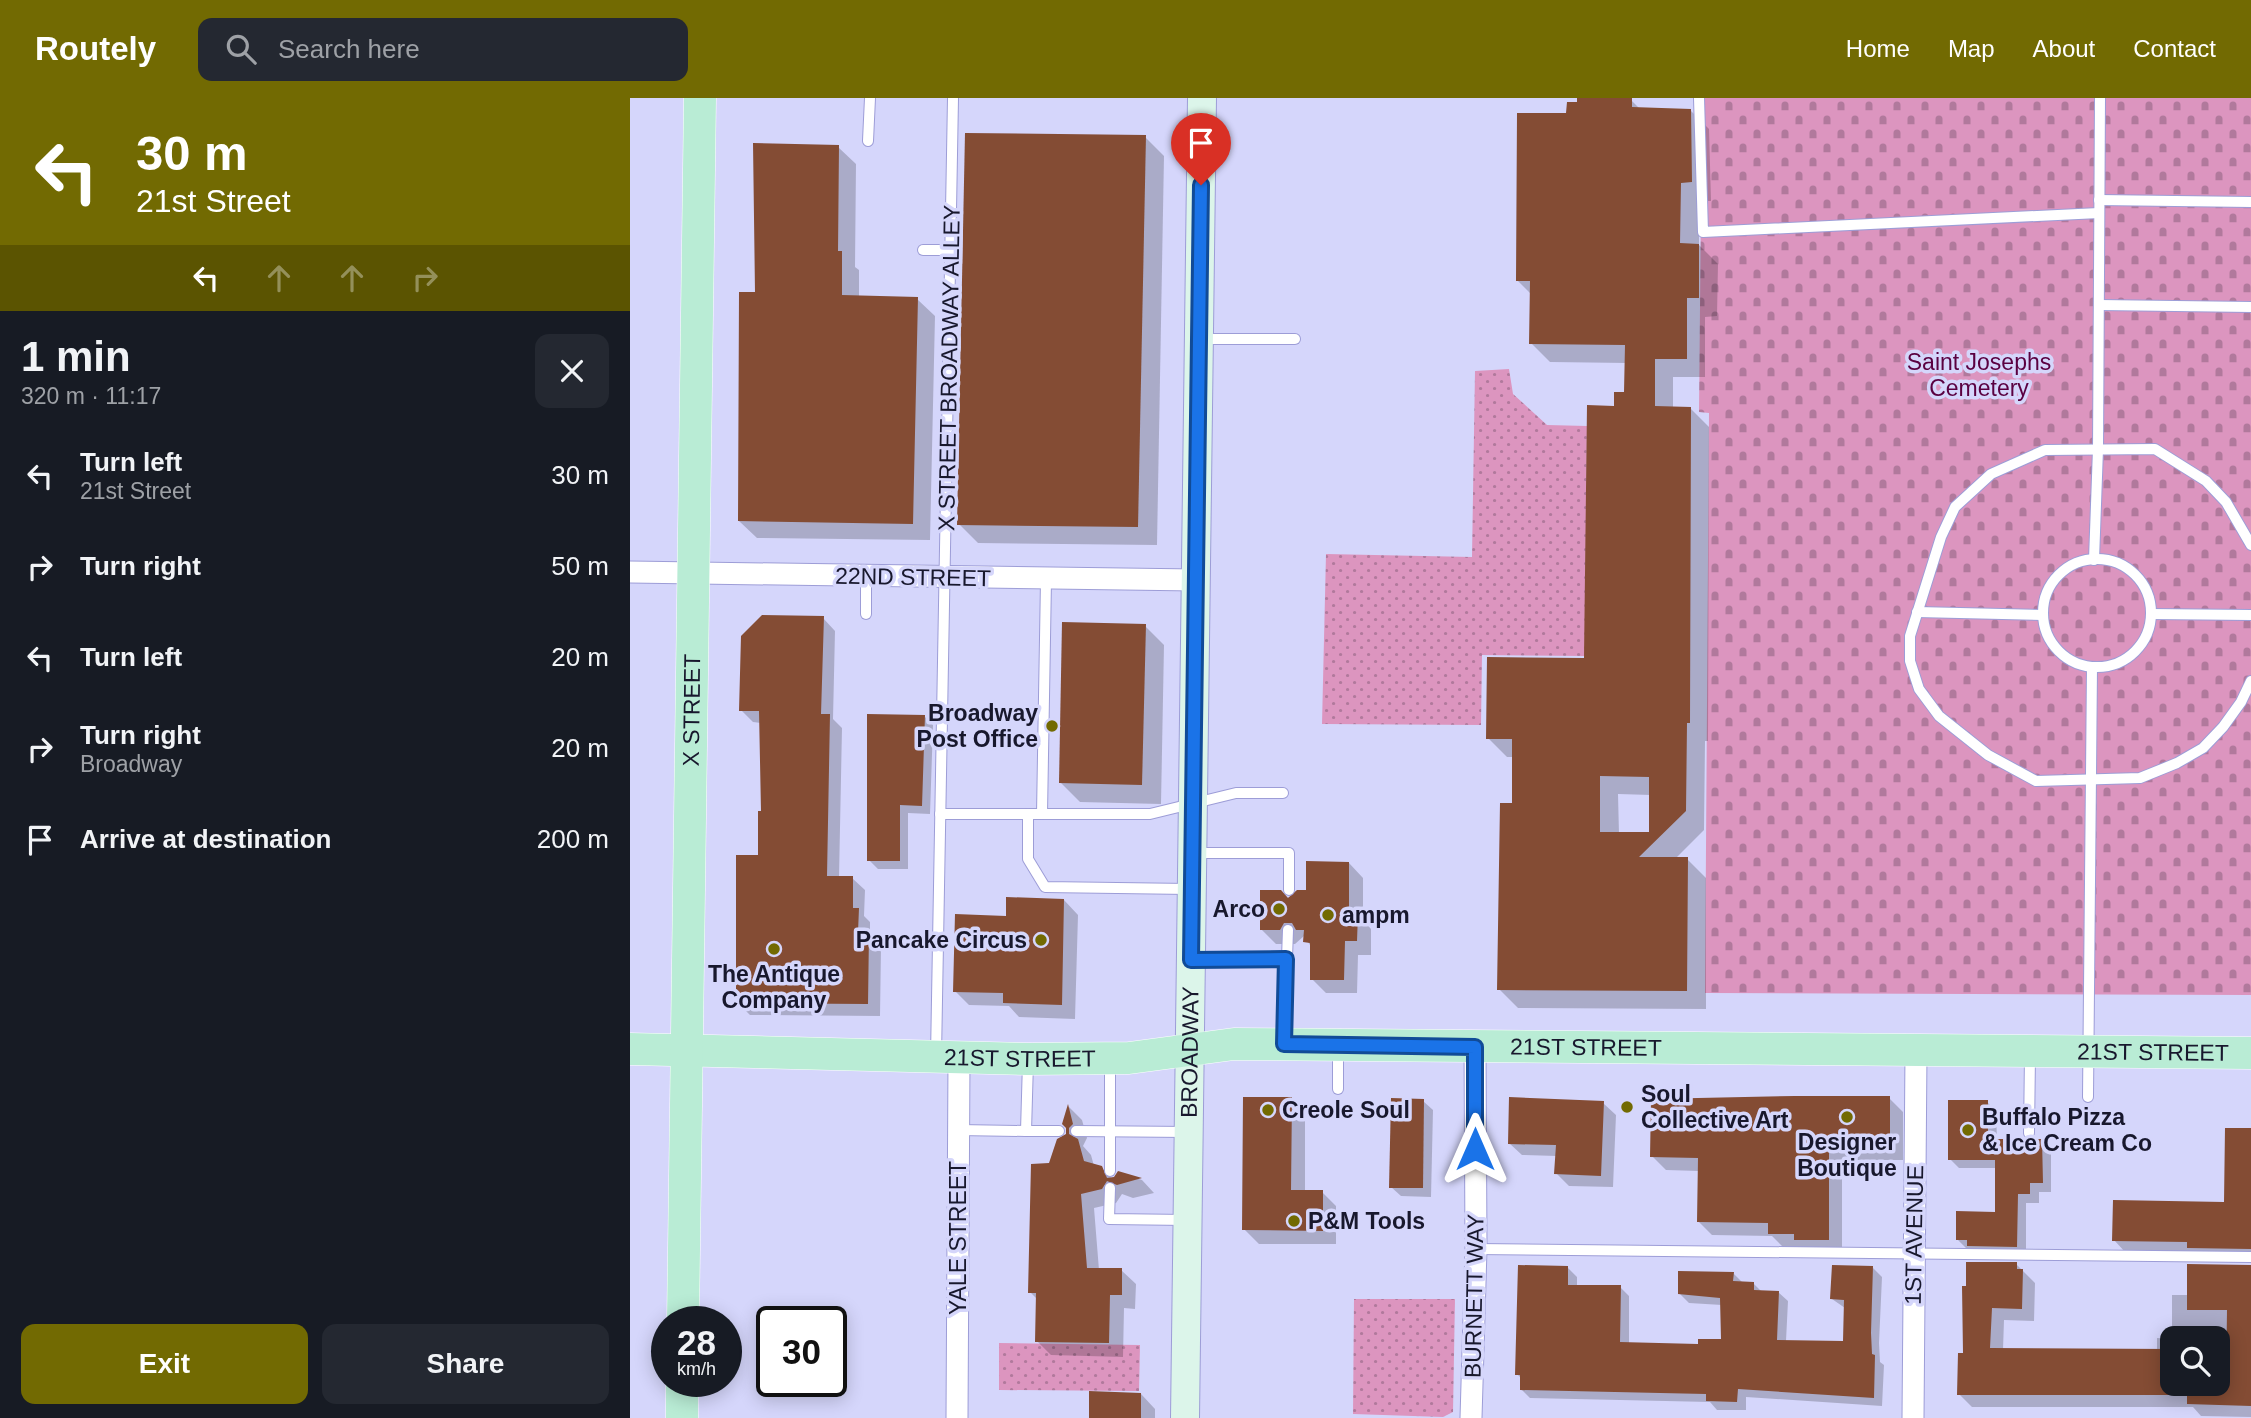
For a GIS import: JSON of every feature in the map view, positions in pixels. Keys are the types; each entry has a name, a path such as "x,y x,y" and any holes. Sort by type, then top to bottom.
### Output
{"main road":[{"name":"X STREET","path":"683,1306 700,98"},
{"name":"BROADWAY","path":"1185,1418 1202,98"},
{"name":"21ST STREET","path":"630,1049 948,1059 1110,1058 1191,1049 1284,1044 2088,1054 2251,1053"},
{"path":"682,1397 682,1418"}],"street":[{"name":"22ND STREET","path":"630,572 1046,580 1195,580"},
{"name":"BURNETT WAY","path":"1471,1418 1476,1249 1475,1047"},
{"name":"1ST AVENUE","path":"1913,1418 1916,1052"},
{"name":"YALE STREET","path":"948,1059 958,1130 957,1418"}],"lane":[{"path":"869,141 870,98"},
{"name":"X STREET BROADWAY ALLEY","path":"948,1059 940,814 953,98"},
{"path":"1699,98 1703,232 2099,213"},
{"path":"2094,560 2098,449 2100,98"},
{"path":"2099,200 2251,202"},
{"path":"923,250 950,250"},
{"path":"2099,305 2251,307"},
{"path":"1200,339 1296,339"},
{"path":"2251,545 2226,502 2206,481 2155,449 2045,450 1992,474 1966,494 1955,507 1941,537 1910,636 1910,661 1919,689 1939,716 1987,755 2036,781 2140,778 2203,748 2241,702 2251,681"},
{"path":"2094,560 2108,561 2134,575 2146,593 2151,614 2149,629 2133,653 2121,662 2092,667 2077,664 2053,644 2043,615 2045,601 2057,577 2080,562 2094,560"},
{"path":"866,576 866,614"},
{"path":"1042,814 1046,580"},
{"path":"1917,612 2043,615"},
{"path":"2151,614 2251,615"},
{"path":"2088,1097 2092,667"},
{"path":"940,814 1150,814 1192,806 1236,793 1283,793"},
{"path":"1028,814 1028,859 1045,887 1192,889"},
{"path":"1194,853 1289,853 1289,890"},
{"path":"1284,1044 1287,930"},
{"path":"1191,960 1286,959"},
{"path":"1338,1046 1338,1089"},
{"path":"2029,1133 2030,1053"},
{"path":"1110,1058 1110,1171"},
{"path":"1027,1130 1028,1059"},
{"path":"958,1130 1059,1131"},
{"path":"1076,1131 1189,1132"},
{"path":"1110,1188 1110,1219 1187,1220"},
{"path":"1476,1249 2251,1257"}],"green space":[{"name":"Saint Josephs Cemetery","path":"1702,98 2251,98 2251,995 1705,993 1709,413 1699,412"},
{"path":"1509,369 1513,394 1547,425 1587,426 1585,656 1482,655 1481,725 1322,724 1326,554 1472,557 1475,371"},
{"path":"1354,1299 1455,1299 1453,1412 1443,1417 1353,1414"},
{"path":"999,1343 1140,1345 1139,1391 999,1390"}],"building":[{"path":"1577,98 1632,98 1632,107 1691,109 1692,182 1681,183 1680,243 1699,244 1699,298 1687,298 1687,359 1655,359 1655,406 1691,407 1690,723 1687,723 1686,811 1639,857 1688,857 1687,991 1497,990 1500,803 1512,803 1512,739 1486,739 1487,657 1584,658 1587,405 1614,406 1614,392 1624,392 1625,345 1529,344 1530,281 1516,281 1517,113 1566,113 1567,102 1577,102","holes":["1600,776 1649,777 1649,832 1600,832"]},
{"path":"965,133 1146,135 1138,527 957,525"},
{"path":"753,143 839,145 838,251 842,251 842,295 918,297 913,524 738,521 739,292 755,292"},
{"path":"762,615 824,616 821,714 830,714 827,876 853,876 853,908 859,908 858,932 869,932 868,1004 736,1003 736,855 758,855 758,811 761,811 759,711 739,711 741,636"},
{"path":"1062,622 1146,624 1142,785 1059,783"},
{"path":"867,714 925,715 922,806 900,805 900,861 867,861"},
{"path":"1306,861 1349,862 1349,913 1358,913 1357,941 1345,941 1344,980 1310,980 1310,943 1303,942 1304,930 1296,930 1292,923 1284,923 1280,930 1260,930 1260,890 1281,890 1288,898 1297,890 1306,890"},
{"path":"1006,897 1064,899 1062,1005 1003,1003 1003,993 953,992 955,914 1006,916"},
{"path":"1890,1096 1890,1147 1829,1147 1829,1240 1794,1240 1794,1234 1768,1234 1768,1223 1697,1222 1698,1158 1650,1157 1651,1099"},
{"path":"1243,1097 1292,1097 1291,1190 1323,1190 1323,1231 1242,1230"},
{"path":"1509,1097 1604,1101 1601,1176 1554,1174 1556,1145 1508,1144"},
{"path":"1391,1098 1424,1099 1423,1188 1389,1188"},
{"path":"1948,1100 1988,1100 1988,1139 2042,1139 2043,1183 2030,1183 2030,1194 2018,1194 2017,1247 1967,1246 1967,1240 1956,1240 1956,1211 1995,1212 1995,1160 1948,1160"},
{"path":"1068,1104 1073,1124 1069,1128 1069,1134 1078,1139 1084,1161 1102,1166 1107,1178 1114,1177 1118,1171 1142,1178 1117,1185 1107,1181 1102,1189 1081,1194 1087,1268 1122,1268 1122,1295 1110,1295 1109,1343 1035,1342 1036,1293 1028,1293 1031,1164 1049,1163 1057,1139 1066,1134 1066,1128 1062,1124"},
{"path":"2225,1128 2251,1128 2251,1249 2187,1248 2187,1242 2112,1241 2113,1200 2224,1202"},
{"path":"1966,1262 2017,1262 2017,1269 2023,1269 2022,1309 1992,1308 1990,1348 2160,1349 2160,1395 1957,1395 1958,1353 1963,1353 1962,1286 1966,1286"},
{"path":"2187,1264 2251,1265 2251,1406 2187,1404 2187,1396 2230,1396 2230,1326 2227,1326 2227,1310 2187,1310"},
{"path":"1518,1265 1568,1266 1568,1285 1621,1285 1620,1342 1698,1344 1698,1339 1721,1339 1720,1298 1678,1294 1678,1271 1734,1272 1733,1281 1754,1282 1754,1290 1779,1291 1777,1340 1843,1341 1844,1300 1830,1299 1832,1265 1873,1266 1871,1333 1872,1354 1875,1355 1874,1398 1738,1389 1737,1402 1706,1401 1706,1394 1520,1390 1520,1375 1515,1375"},
{"path":"1089,1391 1141,1393 1141,1418 1089,1418"}],"place":[{"name":"Broadway Post Office","path":"1052,726"},
{"name":"Arco","path":"1279,909"},
{"name":"ampm","path":"1328,915"},
{"name":"Pancake Circus","path":"1041,940"},
{"name":"The Antique Company","path":"774,949"},
{"name":"Soul Collective Art","path":"1627,1107"},
{"name":"Creole Soul","path":"1268,1110"},
{"name":"Designer Boutique","path":"1847,1117"},
{"name":"Buffalo Pizza & Ice Cream Co","path":"1968,1130"},
{"name":"P&M Tools","path":"1294,1221"}],"route":[{"path":"1201,185 1191,960 1286,959 1284,1044 1475,1047 1475,1149"}]}
